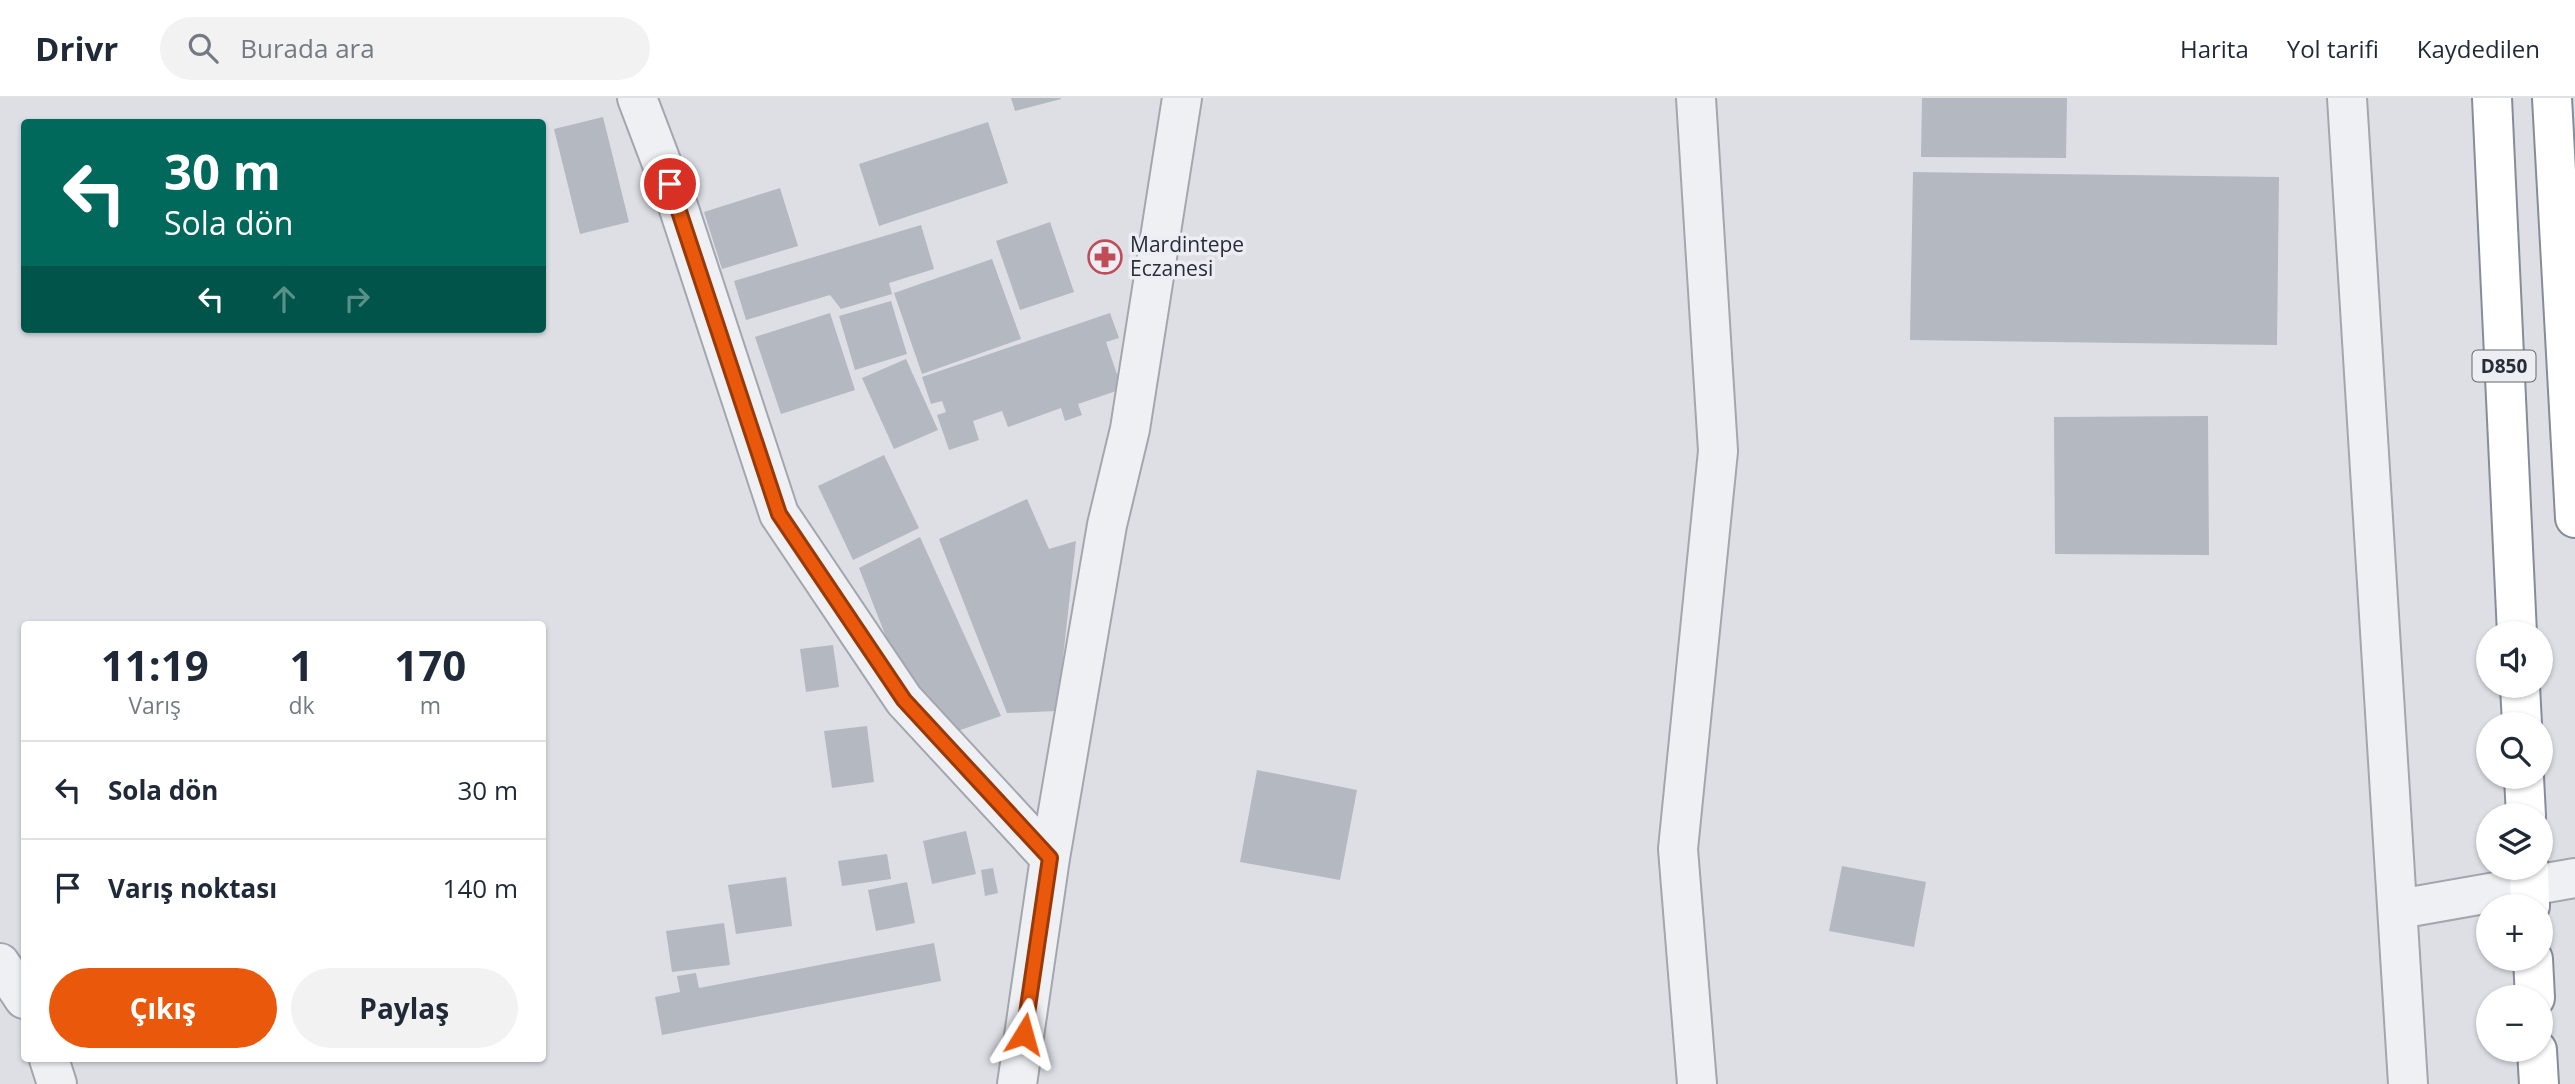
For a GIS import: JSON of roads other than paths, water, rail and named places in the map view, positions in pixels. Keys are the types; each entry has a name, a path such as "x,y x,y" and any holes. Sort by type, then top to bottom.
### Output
{"highway":[{"name":"D850","path":"2492,98 2516,621"},
{"name":"D850","path":"2552,98 2575,517"},
{"path":"2538,1062 2539,1084"}],"street":[{"path":"637,98 678,206 779,514 904,700 1050,858"},
{"path":"1017,1084 1050,858 1107,526 1130,429 1182,98"},
{"path":"1696,98 1718,451 1678,849 1697,1084"},
{"path":"2347,98 2408,1084"},
{"path":"2399,909 2575,878"},
{"path":"0,963 21,994"},
{"path":"50,1062 57,1084"}],"place":[{"name":"Mardintepe Eczanesi","path":"1105,257"}]}
